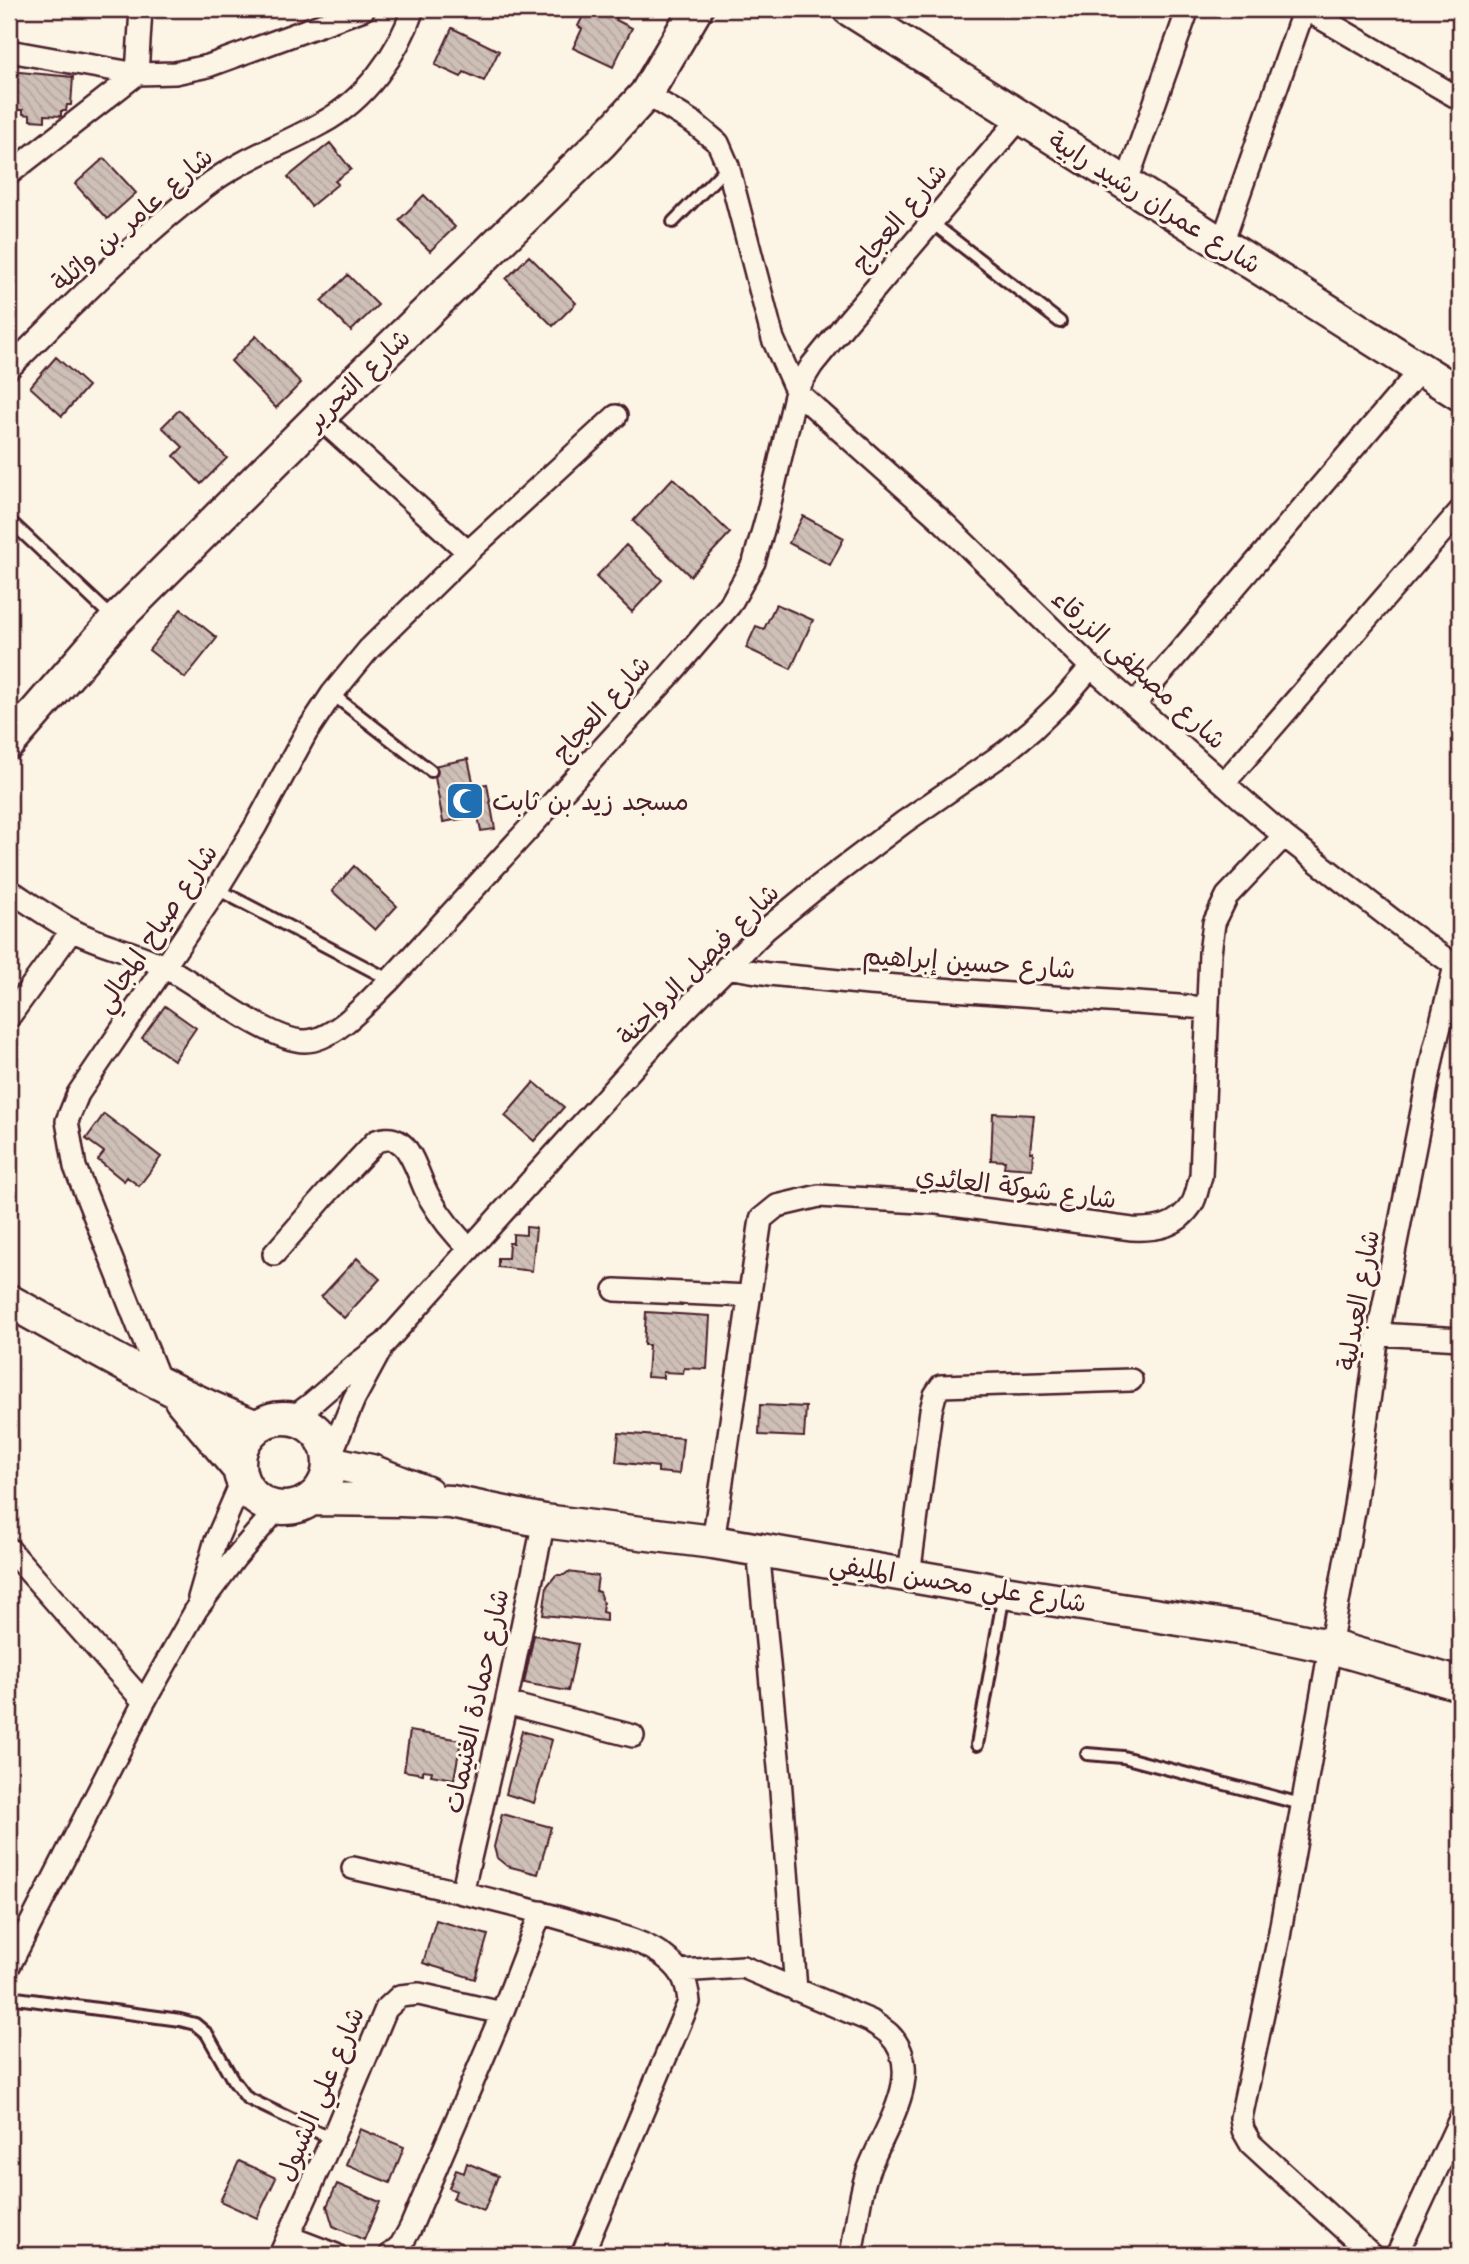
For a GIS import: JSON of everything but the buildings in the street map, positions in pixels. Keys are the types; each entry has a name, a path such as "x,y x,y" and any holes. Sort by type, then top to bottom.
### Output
{"street":[{"path":"9,174 137,74 141,9"},
{"path":"9,51 137,74 174,73 208,66 365,9"},
{"name":"شارع عامر بن واثلة","path":"9,368 128,253 205,186 240,164 324,122 349,105 378,74 406,30 413,9"},
{"name":"شارع التحرير","path":"9,743 116,621 319,417 601,144 646,94 696,9"},
{"name":"شارع عمران رشيد رابية","path":"849,9 1460,394"},
{"path":"1126,184 1188,9"},
{"path":"1222,243 1305,9 1460,99"},
{"path":"646,94 694,123 718,144 728,166 772,339 796,391"},
{"name":"شارع العجاج","path":"9,890 72,930 165,967 288,1039 307,1042 328,1035 354,1015 390,980 668,677 730,605 754,562 796,391 812,365 1021,117"},
{"path":"1135,705 1421,369"},
{"name":"شارع مصطفى الزرقاء","path":"796,391 943,522 1091,667 1284,836 1458,968"},
{"name":"شارع صياح المجالي","path":"166,1387 75,1167 67,1121 78,1094 217,889 256,827 306,733 332,694 369,649 468,552 616,416"},
{"path":"319,417 468,552"},
{"path":"1224,783 1460,511"},
{"name":"شارع فيصل الرواحنة","path":"291,1419 385,1343 682,1013 765,930 815,889 1023,737 1061,702 1091,667"},
{"name":"شارع شوكة العائدي","path":"713,1542 761,1219 777,1206 819,1196 937,1203 1132,1229 1157,1230 1175,1221 1193,1203 1201,1176 1207,1007 1214,923 1227,896 1284,836"},
{"path":"9,1017 72,930"},
{"name":"شارع حسين إبراهيم","path":"726,967 869,984 1207,1007"},
{"name":"شارع العبدلية","path":"1372,2255 1251,2144 1243,2130 1241,2118 1279,1937 1328,1646 1355,1506 1378,1334 1434,1050 1458,968"},
{"path":"274,1254 376,1141 386,1139 397,1141 406,1149 428,1197 456,1236 470,1249"},
{"path":"615,1290 750,1296"},
{"path":"9,1301 166,1387 257,1427"},
{"path":"1378,1334 1460,1339"},
{"name":"شارع فيصل الرواحنة","path":"329,1460 354,1399 385,1343"},
{"path":"909,1575 931,1410 941,1386 1131,1380"},
{"path":"166,1387 241,1475 248,1491 256,1499 278,1508 301,1505 311,1499 325,1483 329,1460 326,1447 312,1428 302,1422 291,1419 268,1421 257,1427 243,1446 239,1457 241,1475 215,1544 196,1610"},
{"name":"شارع علي محسن المليفي","path":"329,1460 371,1471 451,1502"},
{"name":"شارع علي محسن المليفي","path":"311,1499 451,1502 544,1521 713,1542 1004,1592 1257,1631 1459,1676"},
{"path":"9,1966 144,1702 196,1610 235,1558 278,1508"},
{"name":"شارع حمادة الغنيمات","path":"462,1893 544,1521"},
{"path":"9,1549 144,1702"},
{"path":"758,1549 780,1778 796,1990"},
{"path":"506,1703 633,1737"},
{"path":"353,1868 541,1912 641,1943 662,1955 680,1971 688,1985 689,2002 582,2255"},
{"path":"390,2255 401,2245 410,2229 502,2013 541,1912"},
{"path":"680,1971 743,1967 870,2021 888,2034 900,2051 904,2067 902,2094 865,2179 851,2255"},
{"name":"شارع علي الشبول","path":"336,2255 285,2246 386,2008 400,1996 419,1994 502,2013"},
{"path":"1397,2255 1460,2119"}],"lane":[{"path":"673,222 728,166"},
{"path":"931,222 1060,322"},
{"path":"9,520 116,621"},
{"path":"332,694 431,771"},
{"path":"217,889 390,980"},
{"path":"977,1745 1004,1592"},
{"path":"1087,1754 1123,1757 1301,1804"},
{"path":"9,1997 195,2024 207,2034 233,2080 247,2098 332,2139"}],"place":[{"name":"مسجد زيد بن ثابت","path":"465,801"}]}
